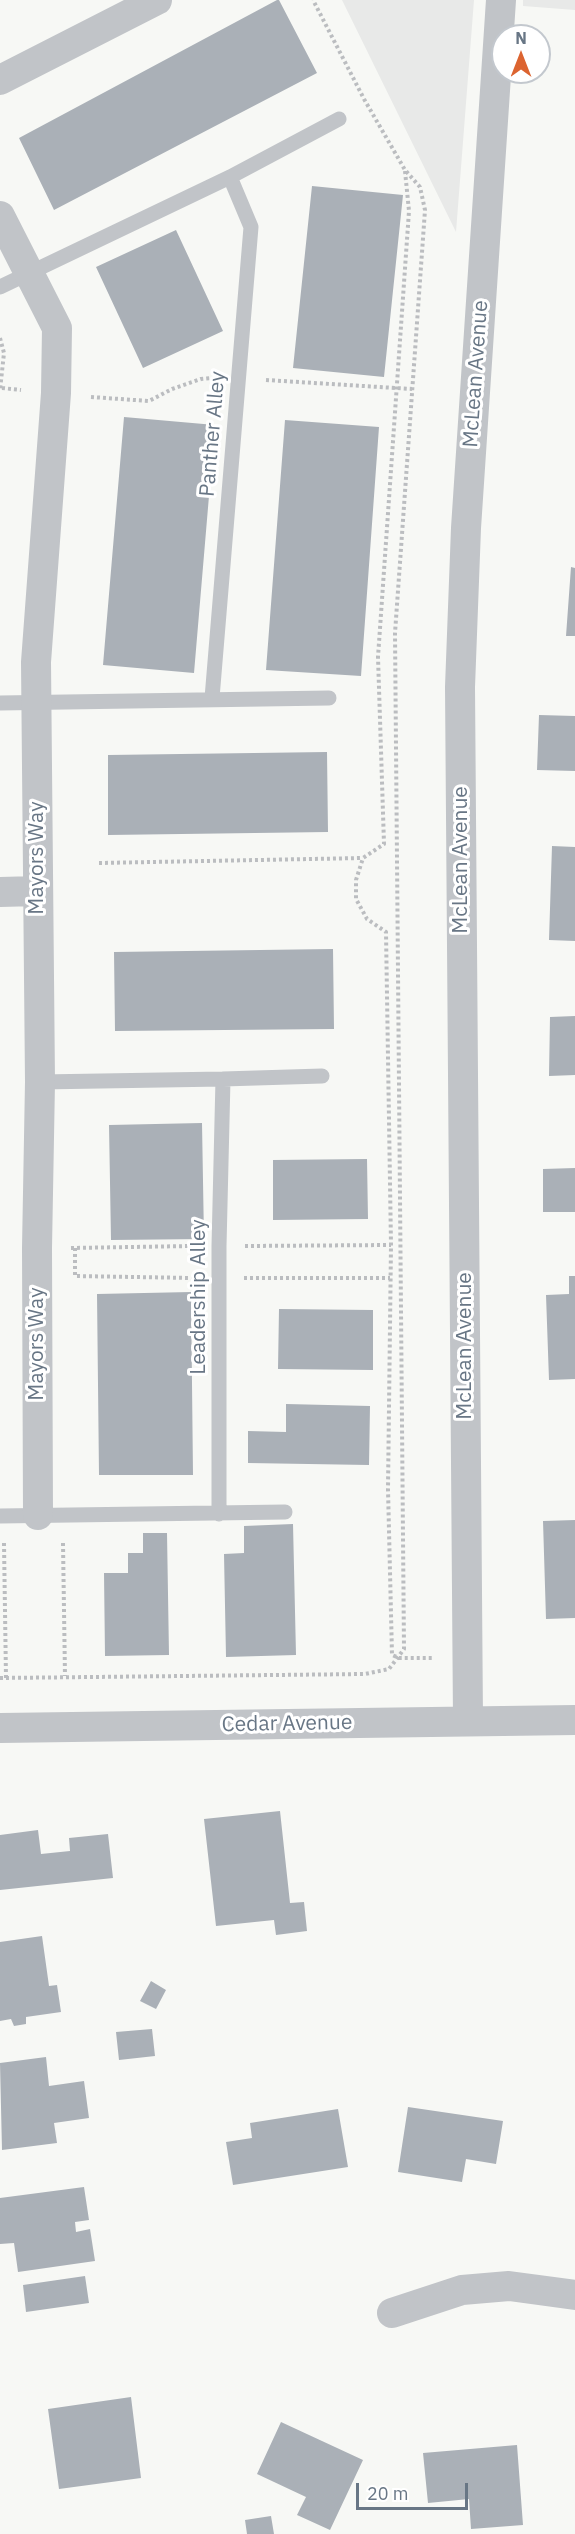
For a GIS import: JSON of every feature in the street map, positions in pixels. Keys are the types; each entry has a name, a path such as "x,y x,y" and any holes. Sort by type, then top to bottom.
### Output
{"street":[{"path":"0,80 158,0"},
{"name":"McLean Avenue","path":"468,1721 460,687 465,528 501,0"},
{"name":"Mayors Way","path":"0,216 57,328 56,393 36,662 40,1082 37,1248 50,1515"},
{"path":"0,892 37,891"},
{"name":"Cedar Avenue","path":"0,1728 575,1720"},
{"path":"392,2313 462,2290 509,2286 575,2295"}],"lane":[{"path":"0,287 230,177 339,119"},
{"name":"Panther Alley","path":"212,698 251,227 230,177"},
{"path":"0,703 329,698"},
{"path":"40,1082 322,1076"},
{"name":"Leadership Alley","path":"219,1514 219,1246 223,1079"},
{"path":"2,1516 285,1512"}],"path":[{"path":"0,1678 365,1674 388,1669 404,1649 395,633 425,210 420,187 405,170 363,99 313,0"},
{"path":"99,863 363,858 384,844 378,657 409,211 405,170"},
{"path":"0,338 4,354 1,389 149,400 201,379 238,378 412,389"},
{"path":"363,858 356,880 356,899 367,919 386,932 391,1245 388,1489 392,1655 399,1658 467,1658"},
{"path":"50,1515 65,1676"},
{"path":"2,1516 6,1678"}],"shaded area":[{"path":"342,0 474,0 456,232"},
{"path":"523,0 575,0 575,10 523,6"}],"building":[{"path":"277,0 317,73 54,210 19,138"},
{"path":"312,186 403,195 384,377 293,368"},
{"path":"176,230 223,331 143,368 96,267"},
{"path":"124,417 215,425 194,673 103,665"},
{"path":"285,420 379,427 361,676 266,670"},
{"path":"571,567 575,568 575,636 566,636"},
{"path":"539,715 575,716 575,771 537,770"},
{"path":"327,752 328,832 108,835 108,755"},
{"path":"552,846 575,847 575,941 549,940"},
{"path":"333,949 334,1029 115,1031 114,952"},
{"path":"575,1016 575,1075 549,1076 550,1017"},
{"path":"202,1123 204,1239 111,1240 109,1125"},
{"path":"367,1159 368,1219 273,1220 273,1160"},
{"path":"575,1168 575,1212 543,1212 543,1169"},
{"path":"569,1276 575,1276 575,1379 549,1380 546,1295 569,1294"},
{"path":"191,1292 193,1475 99,1475 97,1294"},
{"path":"279,1309 373,1310 373,1370 278,1369"},
{"path":"286,1404 370,1406 369,1465 248,1463 248,1431 286,1432"},
{"path":"575,1520 575,1618 546,1619 543,1521"},
{"path":"293,1524 296,1655 226,1657 224,1554 244,1553 244,1526"},
{"path":"143,1533 167,1533 169,1655 105,1656 104,1573 128,1573 128,1553 143,1553"},
{"path":"280,1811 290,1903 304,1902 307,1931 276,1935 274,1920 216,1926 204,1819"},
{"path":"38,1830 41,1854 70,1851 69,1838 108,1834 113,1878 0,1890 0,1835"},
{"path":"42,1936 49,1986 57,1985 61,2012 26,2017 26,2024 14,2026 11,2019 0,2021 0,1942"},
{"path":"151,1981 166,1990 156,2009 140,2001"},
{"path":"152,2029 155,2056 119,2060 116,2032"},
{"path":"46,2057 49,2086 84,2081 89,2118 54,2123 57,2143 2,2150 0,2063"},
{"path":"408,2107 503,2121 496,2164 466,2159 462,2182 398,2172"},
{"path":"338,2109 348,2167 233,2185 226,2142 252,2138 250,2123"},
{"path":"84,2187 89,2220 75,2222 76,2232 90,2229 95,2261 18,2272 14,2243 0,2244 0,2198"},
{"path":"85,2276 89,2303 26,2312 23,2285"},
{"path":"131,2397 141,2478 59,2489 48,2409"},
{"path":"281,2422 363,2460 330,2530 297,2515 306,2497 257,2474"},
{"path":"517,2445 523,2525 471,2529 469,2499 428,2503 423,2453"},
{"path":"271,2516 274,2534 247,2534 245,2520"}]}
